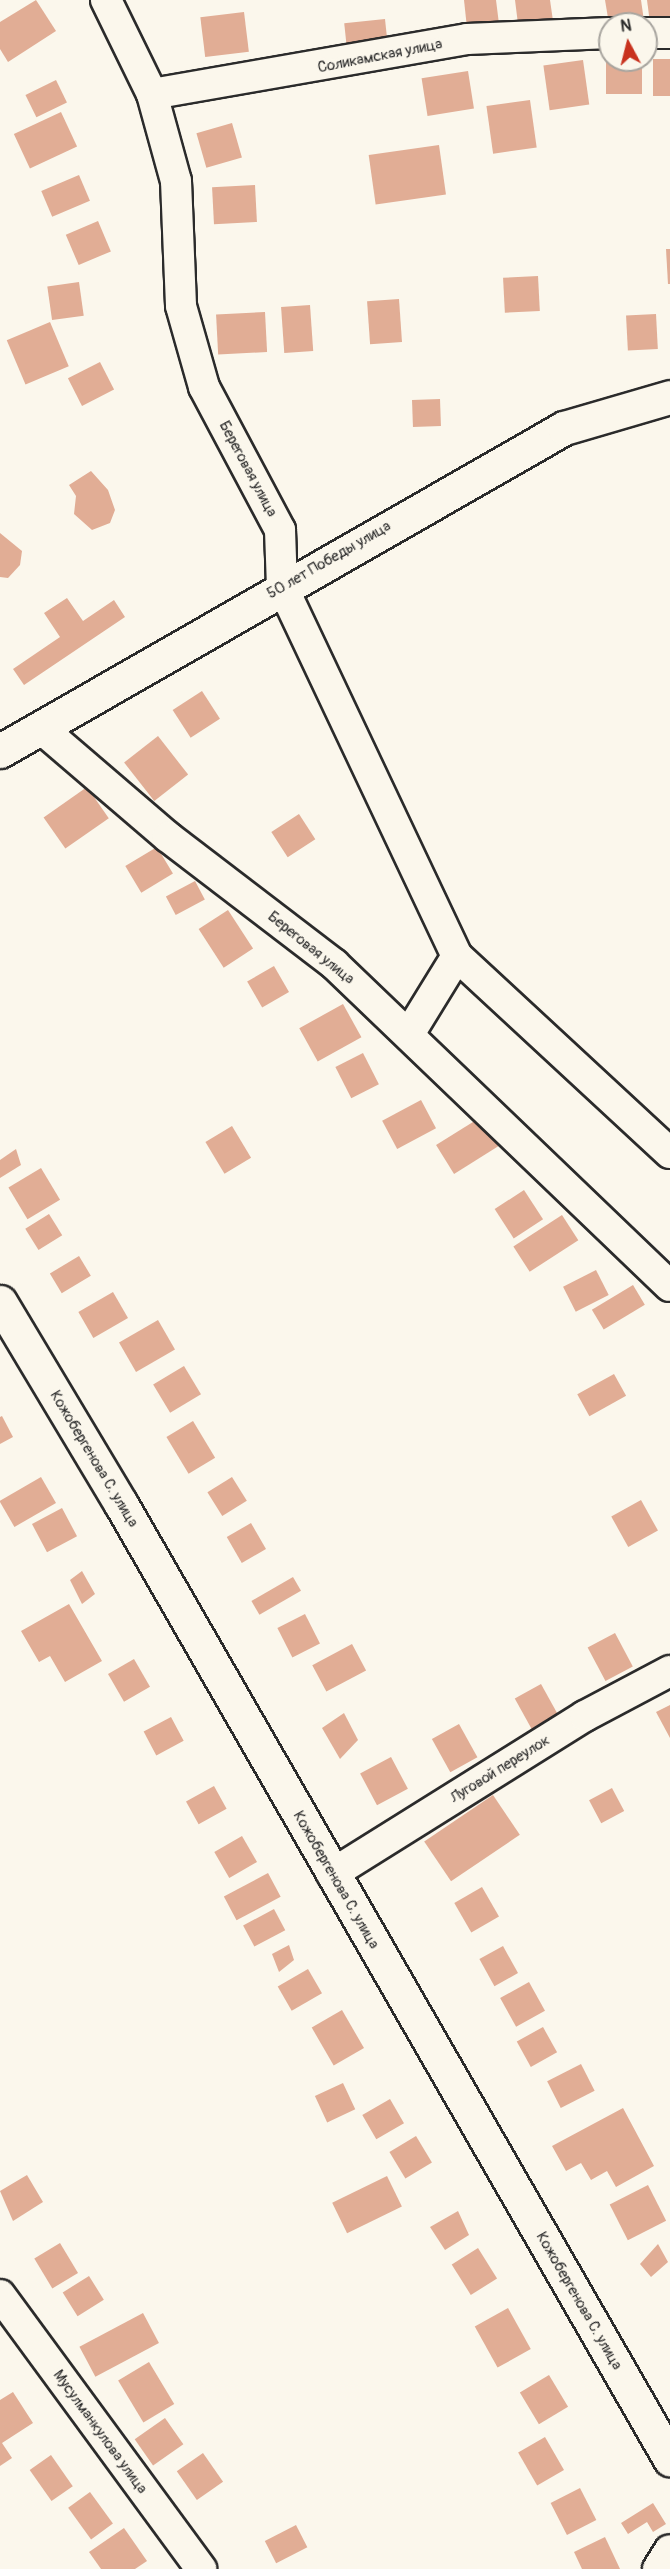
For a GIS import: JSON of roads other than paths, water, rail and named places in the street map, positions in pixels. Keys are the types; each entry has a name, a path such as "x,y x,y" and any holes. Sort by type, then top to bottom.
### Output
{"main road":[{"name":"50 лет Победы улица","path":"0,751 42,729 282,586 564,428 670,397"},
{"name":"Кожобергенова С. улица","path":"0,1302 122,1503 332,1874 670,2459"}],"street":[{"name":"Береговая улица","path":"106,0 152,94 176,181 181,306 204,387 279,530 282,586 457,956 670,1153"},
{"name":"Соликамская улица","path":"152,94 467,39 598,34"},
{"name":"Береговая улица","path":"42,729 168,837 334,964 670,1286"},
{"path":"409,1034 457,956"},
{"name":"Луговой переулок","path":"332,1874 585,1716 670,1671"},
{"name":"Мусулманкулова улица","path":"0,2295 201,2569"},
{"path":"658,2569 670,2550"}]}
